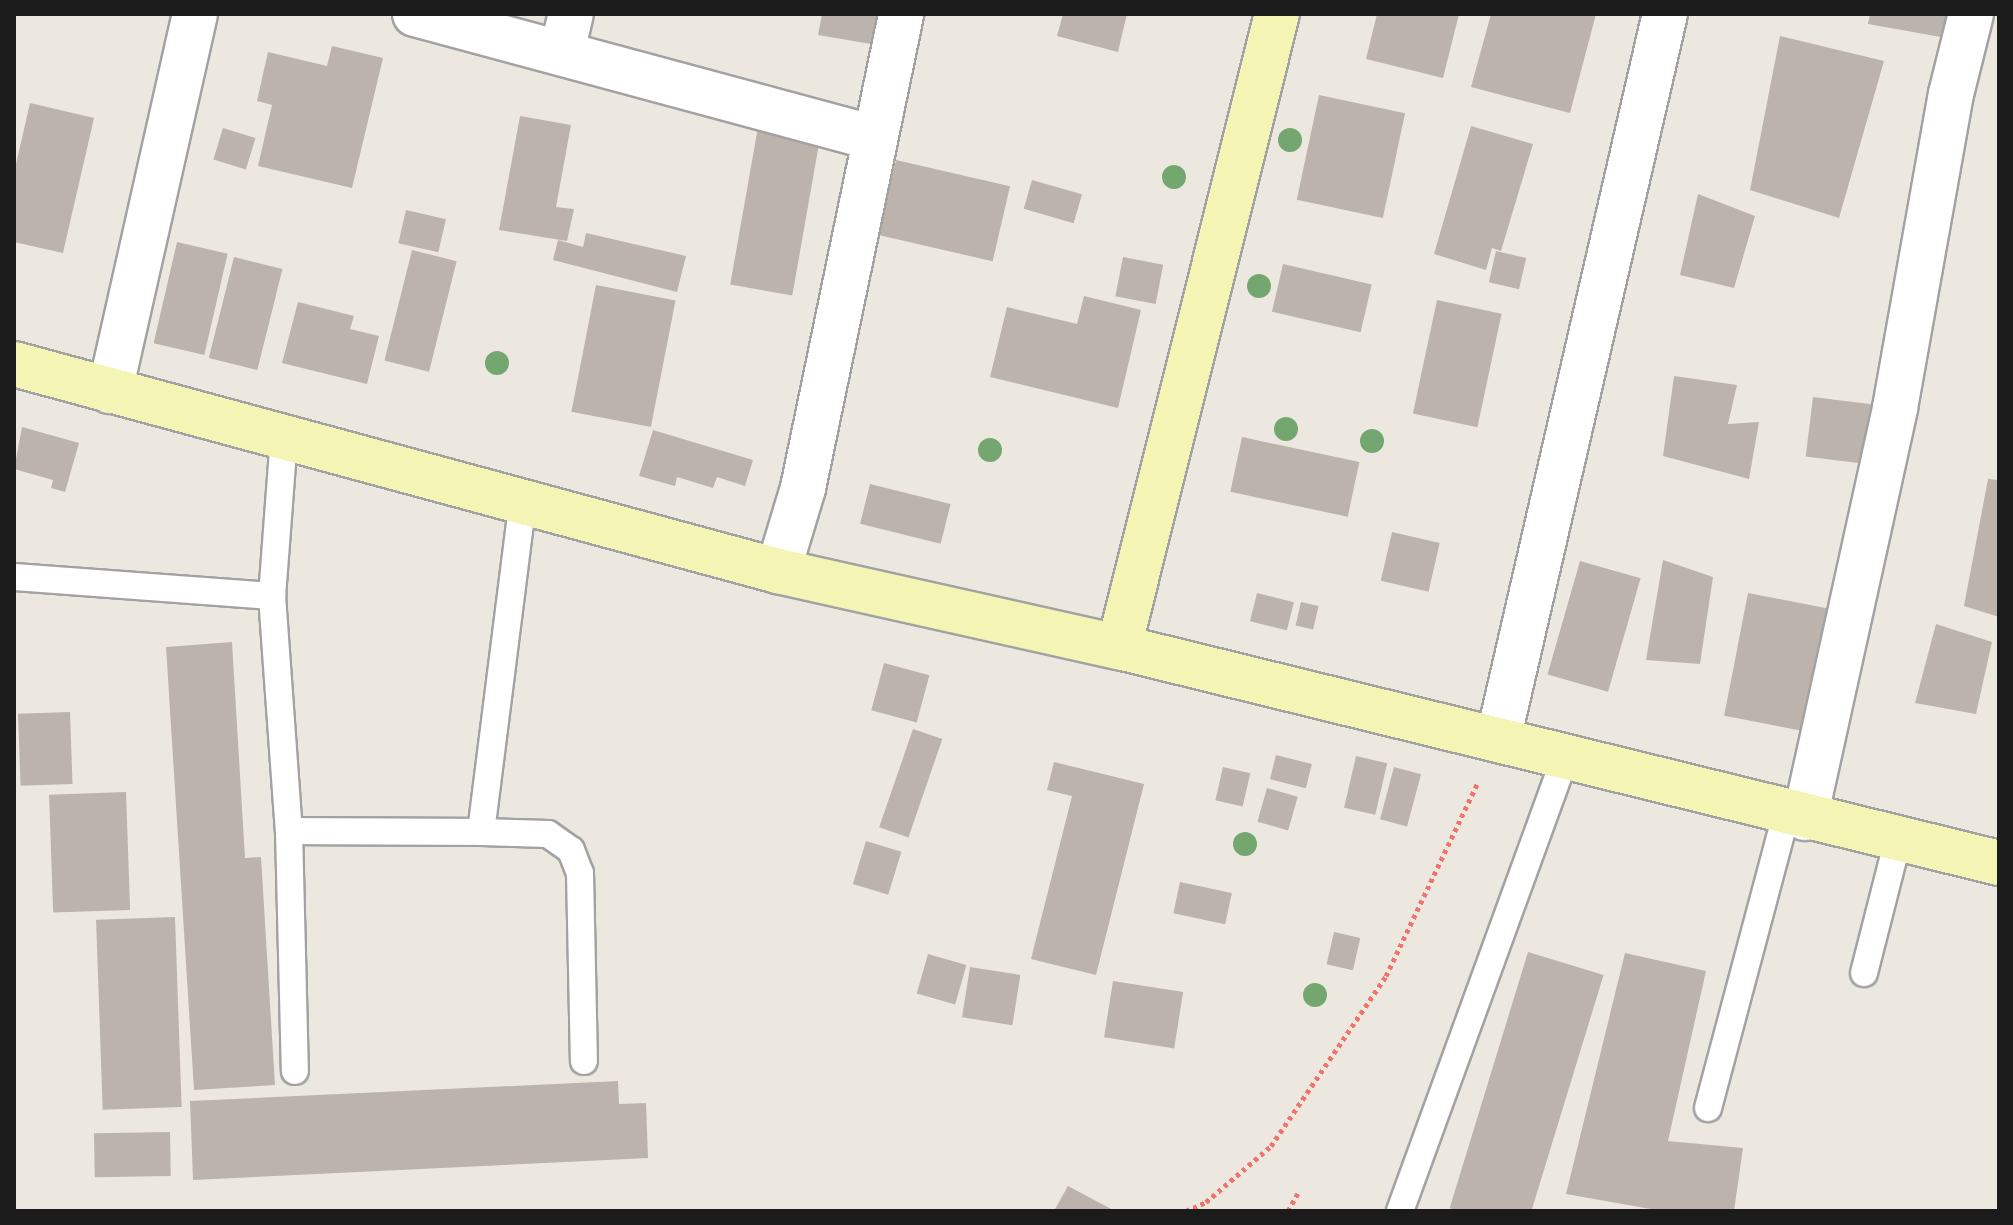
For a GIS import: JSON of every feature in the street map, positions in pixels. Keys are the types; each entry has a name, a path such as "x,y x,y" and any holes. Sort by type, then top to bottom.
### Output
{"street":[{"path":"110,391 195,14"},
{"path":"415,14 567,33 875,138"},
{"path":"778,571 803,488 901,14"},
{"path":"1119,647 1277,14"},
{"path":"1498,740 1665,14"},
{"path":"1795,816 1895,408 1951,94 1971,14"},
{"path":"14,364 778,571 1119,647 1795,816 1999,863"}],"lane":[{"path":"284,437 272,596 289,831 295,1071"},
{"path":"481,832 523,501"},
{"path":"14,577 272,596"},
{"path":"1400,1211 1565,758"},
{"path":"1708,1108 1795,816"},
{"path":"289,831 548,834 571,850 580,873 584,1061"},
{"path":"1864,973 1898,840"}],"path":[{"path":"1186,1211 1206,1202 1271,1146 1386,976 1498,740"},
{"path":"1288,1211 1299,1191"}],"building":[{"path":"822,14 882,14 877,45 818,35"},
{"path":"1063,14 1127,14 1118,52 1057,36"},
{"path":"1377,14 1459,14 1443,78 1366,59"},
{"path":"1491,14 1596,14 1570,113 1471,87"},
{"path":"1870,14 1956,14 1952,39 1868,24"},
{"path":"1780,36 1884,61 1839,218 1750,190"},
{"path":"332,46 383,58 352,188 258,166 272,105 257,101 268,52 327,66"},
{"path":"1319,95 1405,113 1383,218 1297,200"},
{"path":"30,103 94,118 63,253 14,242 14,173"},
{"path":"520,116 571,125 556,207 574,209 567,241 499,230"},
{"path":"1471,126 1533,144 1501,251 1492,248 1486,270 1434,254"},
{"path":"758,127 820,138 792,296 730,285"},
{"path":"223,128 256,138 246,169 213,160"},
{"path":"896,160 1010,186 993,261 879,235"},
{"path":"1032,180 1082,194 1074,223 1024,209"},
{"path":"1698,194 1755,216 1734,288 1680,275"},
{"path":"406,210 446,219 438,252 398,243"},
{"path":"586,233 686,256 677,292 553,260 558,240 583,247"},
{"path":"177,242 228,254 204,355 154,343"},
{"path":"412,250 457,261 429,372 384,361"},
{"path":"1496,251 1526,258 1519,289 1489,282"},
{"path":"234,257 283,269 257,370 209,358"},
{"path":"1123,257 1163,265 1156,304 1115,296"},
{"path":"1283,264 1372,284 1361,332 1272,312"},
{"path":"596,285 676,300 651,427 571,412"},
{"path":"1084,296 1141,310 1118,408 990,377 1007,307 1077,324"},
{"path":"1437,300 1502,314 1477,427 1413,413"},
{"path":"298,302 354,316 350,329 379,336 367,384 282,363"},
{"path":"1674,376 1737,385 1728,424 1759,422 1749,479 1663,456"},
{"path":"1813,397 1881,405 1874,465 1806,457"},
{"path":"22,427 79,443 65,492 51,488 53,480 14,469"},
{"path":"653,430 753,460 745,486 717,477 713,488 677,477 675,486 639,476"},
{"path":"1242,437 1359,462 1348,517 1230,492"},
{"path":"1988,479 1999,480 1999,617 1964,606"},
{"path":"870,484 951,504 941,544 860,524"},
{"path":"1392,532 1440,543 1428,592 1381,581"},
{"path":"1663,560 1713,577 1700,664 1646,660"},
{"path":"1580,561 1641,578 1608,692 1547,674"},
{"path":"1257,593 1294,602 1287,630 1250,621"},
{"path":"1748,593 1829,609 1806,732 1724,716"},
{"path":"1301,602 1319,606 1313,629 1296,625"},
{"path":"1936,624 1992,642 1976,714 1915,703"},
{"path":"232,642 245,858 261,857 275,1085 194,1090 166,647"},
{"path":"884,663 929,675 917,722 871,710"},
{"path":"70,712 73,784 21,786 18,714"},
{"path":"913,729 942,739 908,837 879,827"},
{"path":"1276,755 1312,764 1306,788 1270,779"},
{"path":"1356,756 1387,763 1375,815 1344,808"},
{"path":"1054,762 1144,784 1096,975 1031,959 1072,796 1047,790"},
{"path":"1223,767 1250,773 1243,806 1215,800"},
{"path":"1394,767 1421,774 1407,826 1380,819"},
{"path":"1267,788 1298,797 1288,830 1257,822"},
{"path":"126,792 130,910 53,913 49,795"},
{"path":"866,841 901,852 888,895 853,884"},
{"path":"1180,882 1232,893 1225,924 1173,913"},
{"path":"175,917 182,1107 103,1110 96,920"},
{"path":"1334,932 1360,938 1353,970 1327,964"},
{"path":"1528,952 1604,975 1531,1211 1459,1211 1450,1208"},
{"path":"1625,953 1706,971 1668,1141 1743,1148 1734,1211 1662,1211 1566,1194"},
{"path":"928,954 966,965 955,1004 917,993"},
{"path":"970,967 1020,975 1012,1025 962,1017"},
{"path":"1113,981 1183,992 1174,1048 1104,1037"},
{"path":"618,1081 619,1104 646,1103 648,1158 193,1180 190,1101"},
{"path":"170,1132 171,1176 95,1177 94,1133"},
{"path":"1068,1186 1115,1211 1054,1211"}]}
